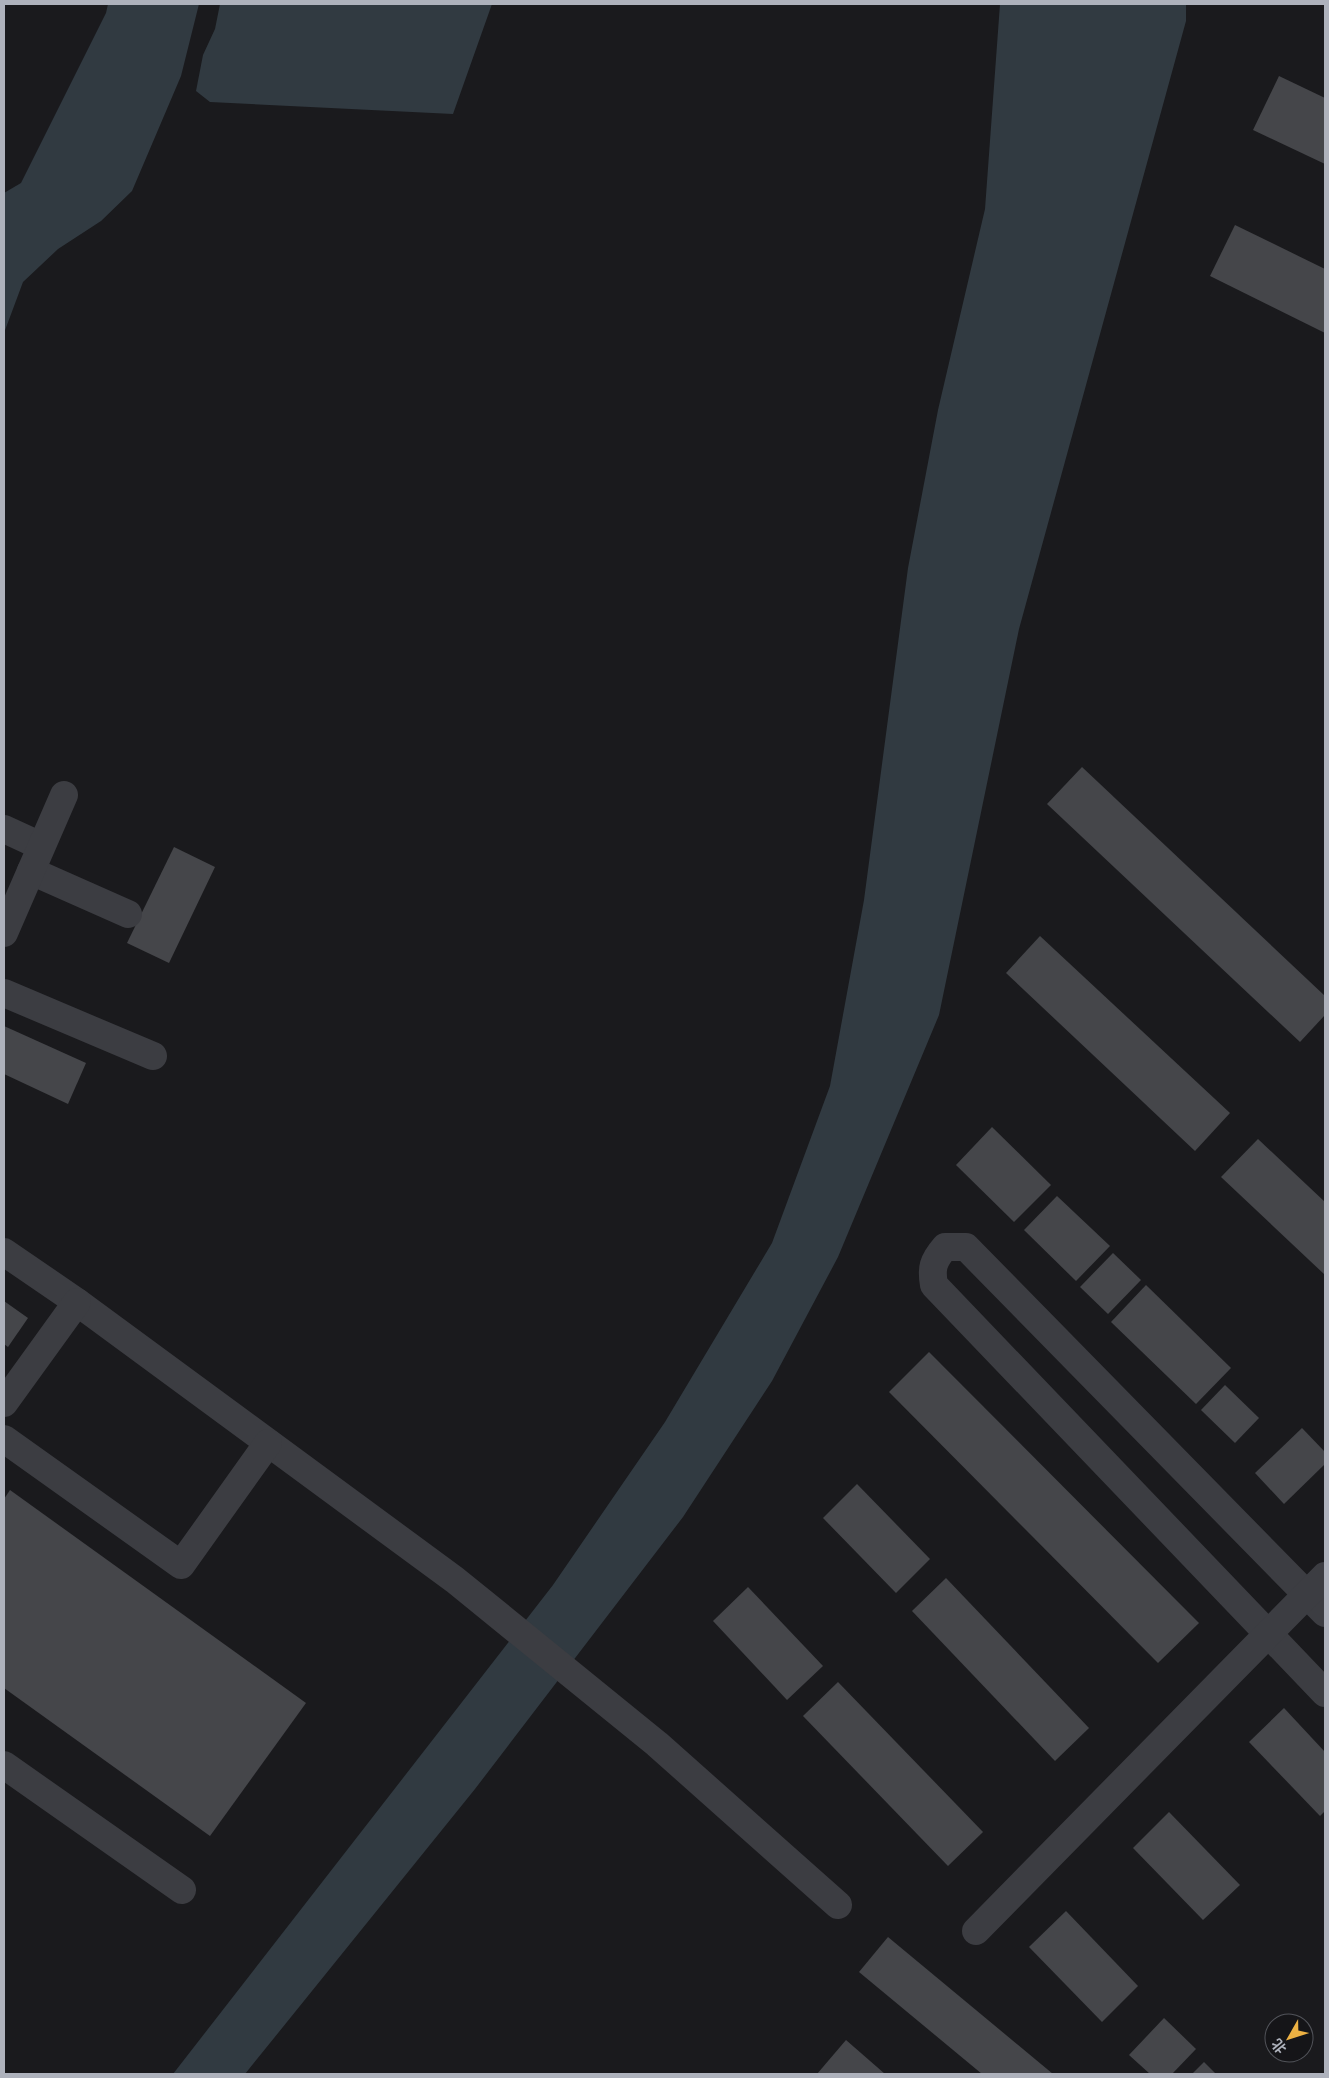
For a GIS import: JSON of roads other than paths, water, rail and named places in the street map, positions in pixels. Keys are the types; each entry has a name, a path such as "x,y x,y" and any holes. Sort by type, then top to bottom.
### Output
{"street":[{"path":"4,933 64,795"},
{"path":"4,829 36,858 128,914"},
{"path":"4,993 153,1056"},
{"path":"976,1931 1268,1634 1319,1594 966,1247 945,1248 934,1260 932,1270 934,1286 1268,1634 1325,1693"},
{"path":"4,1252 77,1302 455,1580 657,1744 838,1904"},
{"path":"4,1403 77,1302"},
{"path":"4,1439 181,1565 268,1443"},
{"path":"4,1765 182,1890"}]}
